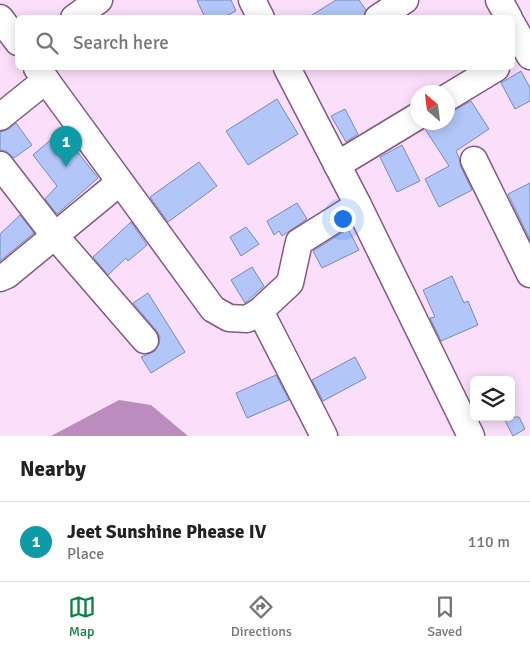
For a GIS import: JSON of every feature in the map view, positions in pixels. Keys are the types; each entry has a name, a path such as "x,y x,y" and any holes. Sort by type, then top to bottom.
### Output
{"street":[{"path":"78,15 98,0"},
{"path":"252,0 260,15"},
{"path":"382,15 405,0"},
{"path":"499,0 507,15"},
{"path":"0,18 15,38"},
{"path":"515,30 525,52"},
{"path":"293,70 337,165 471,436"},
{"path":"455,93 493,70"},
{"path":"0,116 41,74 213,309 229,318 246,319 260,311 290,283 299,242 358,205"},
{"path":"337,165 410,121"},
{"path":"474,160 530,274"},
{"path":"0,165 55,236 145,340"},
{"path":"0,278 7,275 120,182"},
{"path":"260,311 324,436"}],"shaded area":[{"path":"119,400 151,405 188,436 51,436"}],"building":[{"path":"197,0 231,0 236,11 228,15 204,15"},
{"path":"336,0 359,0 366,10 364,15 312,15"},
{"path":"521,71 530,88 530,101 515,109 501,83"},
{"path":"277,99 298,134 248,165 226,131"},
{"path":"471,101 489,129 456,151 472,190 439,207 425,179 449,166 426,130 455,130 455,110"},
{"path":"345,109 358,134 346,142 331,116"},
{"path":"16,123 32,145 14,158 6,151 0,150 0,132 9,129"},
{"path":"61,131 98,178 57,214 45,199 57,186 33,155"},
{"path":"402,145 420,181 397,192 380,157"},
{"path":"199,162 217,186 168,222 150,197"},
{"path":"530,183 530,240 508,194"},
{"path":"297,203 307,219 282,236 279,231 274,235 267,221"},
{"path":"20,215 34,233 0,261 0,234"},
{"path":"131,222 147,245 128,261 126,258 108,275 93,257"},
{"path":"246,227 259,244 241,256 230,237"},
{"path":"348,229 359,250 322,268 313,251"},
{"path":"252,267 264,286 245,303 231,280"},
{"path":"452,276 464,303 468,301 478,325 441,341 430,318 435,317 423,290"},
{"path":"148,293 185,352 151,373 141,357 155,351 160,337 133,303"},
{"path":"355,357 366,378 323,401 312,380"},
{"path":"276,375 289,400 247,418 236,393"},
{"path":"515,417 519,417 525,429 513,436 505,421 515,421"}],"place":[{"name":"Jeet Sunshine Phease IV","path":"66,167"}]}
